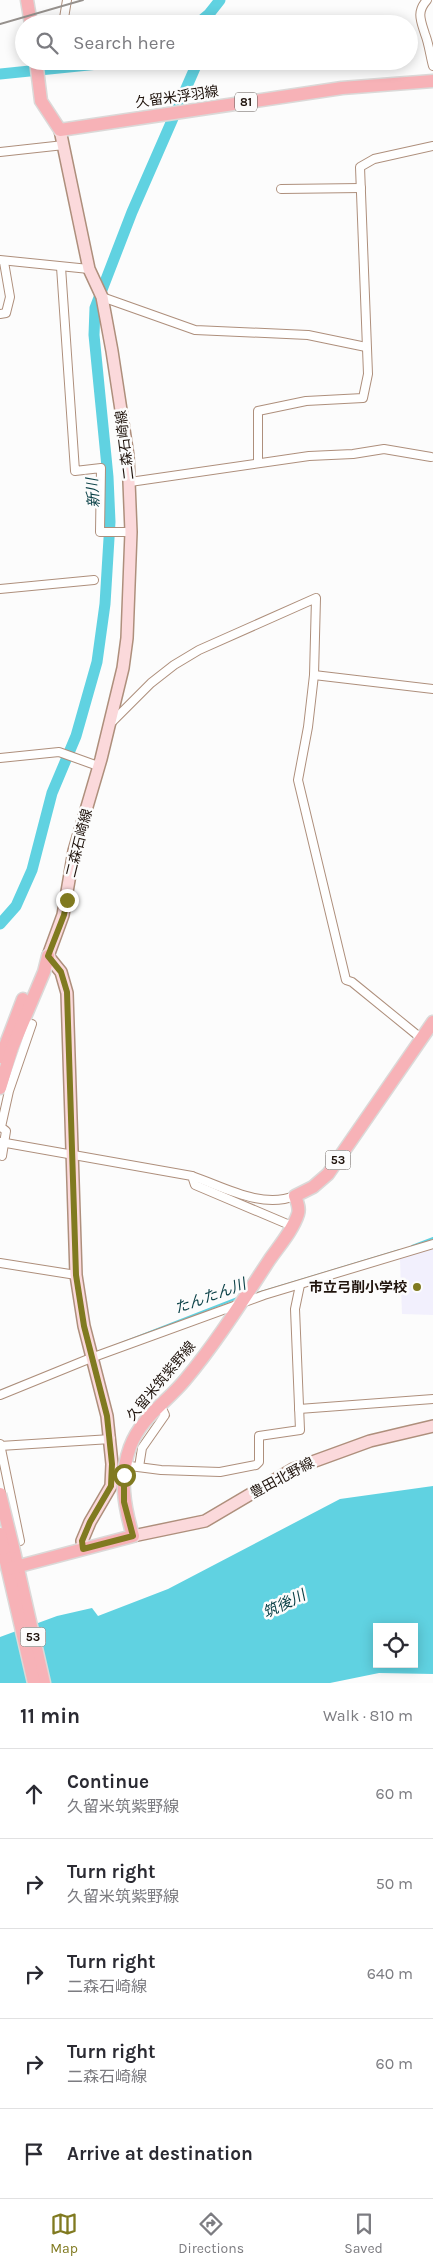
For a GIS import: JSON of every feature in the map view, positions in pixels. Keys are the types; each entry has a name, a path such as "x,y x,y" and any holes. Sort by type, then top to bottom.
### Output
{"main road":[{"path":"27,0 30,15"},
{"path":"37,70 44,109 60,130"},
{"name":"久留米浮羽線","path":"60,130 342,88 433,81"},
{"name":"二森石崎線","path":"48,956 64,915 74,851 109,725 125,654 131,532 128,456 102,297 89,269 60,130"},
{"path":"0,1059 13,1022 37,968 48,956"},
{"path":"0,1088 12,1048 44,972 48,956"},
{"path":"48,956 61,972 67,992 76,1275 91,1358 102,1396 117,1465 111,1486 90,1522 82,1541 83,1549"},
{"name":"53","path":"295,1196 313,1187 328,1174 433,1022"},
{"name":"久留米筑紫野線","path":"133,1536 124,1502 126,1462 137,1433 147,1416 184,1381 249,1291 292,1226 298,1210 295,1196"},
{"name":"豊田北野線","path":"133,1536 205,1521 293,1470 320,1458 370,1440 433,1426"},
{"name":"53","path":"0,1494 8,1568 18,1592 44,1683"},
{"name":"53","path":"0,1534 5,1547"},
{"path":"8,1568 133,1536"},
{"name":"53","path":"18,1592 34,1683"}],"street":[{"path":"64,15 67,0"},
{"path":"427,0 419,13 420,26 425,31 433,66"},
{"path":"0,152 64,145"},
{"path":"258,464 258,411 306,401 363,398 368,374 360,168 374,159 433,146"},
{"path":"281,189 361,188"},
{"path":"0,314 6,313 10,297 4,281 2,261 89,269"},
{"path":"61,267 75,471 101,468 100,532 131,532"},
{"path":"102,297 195,330 308,335 366,347"},
{"path":"130,482 384,449 431,456"},
{"path":"0,589 94,580"},
{"path":"109,725 151,683 174,665 199,650 316,598 314,675 298,780 346,980 352,982 422,1038"},
{"path":"314,675 433,689"},
{"path":"0,758 59,752 98,766"},
{"path":"0,1155 2,1156 2,1143 6,1131 1,1127 9,1091 32,1024"},
{"path":"2,1143 192,1176 260,1199 283,1199 295,1196"},
{"path":"192,1176 195,1186 292,1226"},
{"path":"0,1395 91,1358 241,1303 433,1244"},
{"path":"0,1264 76,1275"},
{"path":"130,1466 220,1472 256,1465 259,1462 259,1436 300,1430 295,1309 300,1285"},
{"path":"299,1409 433,1399"},
{"path":"139,1467 142,1448 165,1415 160,1404"},
{"path":"5,1547 20,1541 0,1446 111,1440"}],"shaded area":[{"name":"市立弓削小学校","path":"433,1247 433,1315 402,1314 400,1259"}],"water":[{"name":"筑後川","path":"433,1486 433,1674 379,1673 330,1683 0,1683 0,1637 57,1616 92,1608 98,1616 168,1589 340,1499"}],"waterway":[{"name":"新川","path":"208,15 220,0"},
{"path":"0,74 39,70"},
{"name":"新川","path":"0,924 16,906 32,870 52,793 76,736 97,662 105,604 110,522 108,477 94,335 95,308 132,212 194,70"},
{"name":"たんたん川","path":"412,1246 433,1238"},
{"name":"たんたん川","path":"254,1294 400,1250"},
{"name":"たんたん川","path":"114,1346 240,1297"},
{"name":"たんたん川","path":"0,1391 25,1381"}],"railway":[{"path":"31,15 83,0"},
{"path":"0,24 15,20"}],"place":[{"name":"市立弓削小学校","path":"417,1287"}],"route":[{"path":"67,900 64,915 48,956 61,972 67,992 76,1275 91,1358 107,1416 111,1440 113,1477 108,1495 90,1522 82,1541 83,1549 133,1536 124,1502 124,1475"}]}
